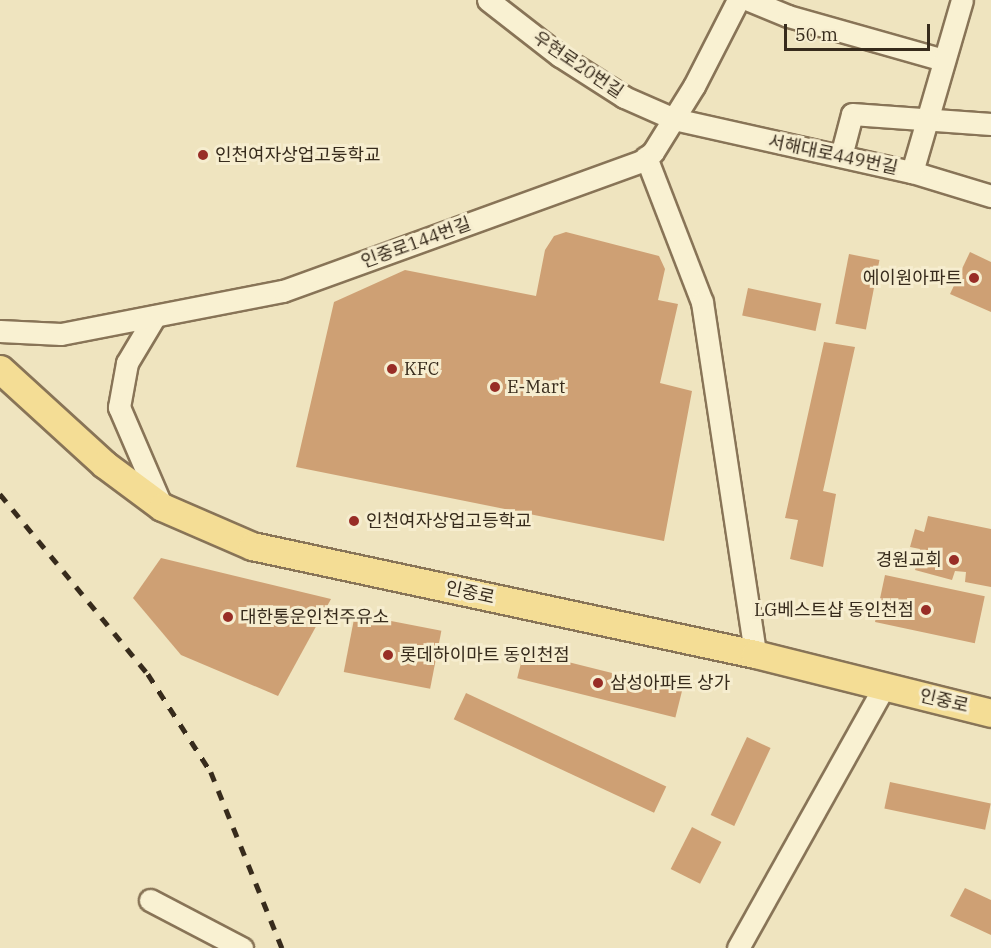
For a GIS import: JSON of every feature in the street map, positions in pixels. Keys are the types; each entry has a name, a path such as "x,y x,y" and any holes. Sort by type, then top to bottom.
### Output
{"main road":[{"name":"인중로","path":"0,369 104,464 162,507 252,546 755,654 991,713"}],"street":[{"name":"우현로20번길","path":"488,0 560,56 624,97 674,119"},
{"path":"738,0 674,119 646,157 702,302 755,654"},
{"path":"748,0 788,16 944,60"},
{"path":"912,172 962,0"},
{"path":"841,156 852,114 991,124"},
{"name":"서해대로449번길","path":"674,119 912,172 991,196"},
{"name":"인중로144번길","path":"0,331 61,334 283,291 646,157"},
{"path":"155,316 127,363 119,407 162,507"},
{"path":"738,948 884,687"},
{"path":"150,900 242,948"}],"building":[{"name":"E-Mart","path":"566,232 659,256 665,269 658,300 678,304 660,383 692,391 664,541 296,467 334,302 405,270 536,296 545,250 554,236"},
{"name":"에이원아파트","path":"970,252 991,262 991,312 950,294"},
{"path":"849,254 879,260 866,330 835,324"},
{"path":"748,288 821,304 816,331 742,315"},
{"path":"824,342 855,347 823,491 836,494 823,567 790,559 798,520 785,518"},
{"name":"경원교회","path":"928,516 991,529 991,587 965,582 966,572 955,571 952,580 915,570 920,549 910,547 915,529 924,532"},
{"path":"161,558 331,599 278,696 181,655 133,598"},
{"path":"885,575 985,596 975,643 875,622"},
{"path":"355,614 441,631 430,689 344,672"},
{"name":"삼성아파트 상가","path":"524,651 682,690 675,718 517,678"},
{"path":"466,693 666,786 654,813 454,719"},
{"path":"747,737 771,748 734,826 711,815"},
{"path":"890,782 991,803 985,830 884,808"},
{"path":"692,827 721,842 700,884 671,869"},
{"path":"965,888 991,900 991,935 950,916"}],"railway":[{"path":"0,494 148,674 211,772 282,948"}],"place":[{"name":"인천여자상업고둥학교","path":"203,155"},
{"name":"에이원아파트","path":"974,278"},
{"name":"KFC","path":"392,369"},
{"name":"E-Mart","path":"495,387"},
{"name":"인천여자상업고등학교","path":"354,521"},
{"name":"경원교회","path":"954,560"},
{"name":"LG베스트샵 동인천점","path":"926,610"},
{"name":"대한통운인천주유소","path":"228,617"},
{"name":"롯데하이마트 동인천점","path":"388,655"},
{"name":"삼성아파트 상가","path":"598,683"}]}
